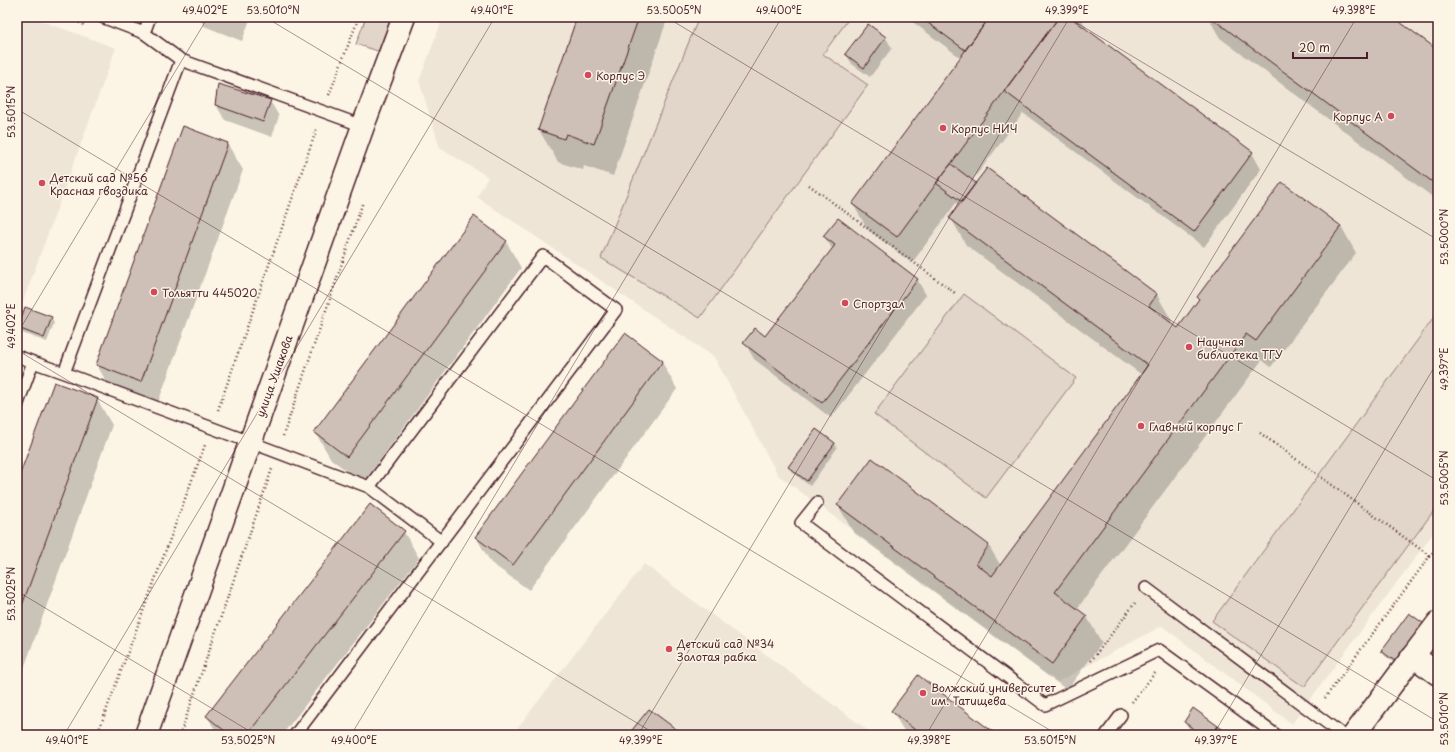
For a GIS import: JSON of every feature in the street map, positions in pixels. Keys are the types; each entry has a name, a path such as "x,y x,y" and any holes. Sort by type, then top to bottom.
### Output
{"street":[{"name":"улица Ушакова","path":"146,735 363,126 404,17"},
{"path":"1354,735 1438,622"},
{"path":"1413,656 1438,674"}],"lane":[{"path":"102,17 144,33 181,60 363,126"},
{"path":"144,33 150,17"},
{"path":"64,373 181,60"},
{"path":"295,735 616,310 543,256 369,488"},
{"path":"17,356 212,427 369,488 442,542"},
{"path":"17,406 33,362"},
{"path":"817,503 801,523 1045,705 1159,650 1276,735"},
{"path":"1146,588 1343,735"},
{"path":"1106,735 1122,715"}],"path":[{"path":"97,735 212,427 323,111 359,17"},
{"path":"809,185 955,293"},
{"path":"1260,433 1430,556"},
{"path":"1314,713 1438,545"},
{"path":"1122,715 1168,656"}],"shaded area":[{"name":"Детский сад №56 Красная гвоздика","path":"17,17 31,17 116,48 17,318"},
{"path":"366,17 407,17 393,56 356,44"},
{"path":"443,17 1438,17 1438,527 1292,724 1162,626 1057,682 778,475 714,357 477,197 488,177 440,148 419,81"},
{"path":"699,17 850,17 823,54 868,85 700,318 601,258"},
{"path":"964,294 1076,378 986,498 874,414"},
{"path":"1438,312 1438,505 1304,687 1212,621"},
{"name":"Детский сад №34 Золотая рабка","path":"644,564 874,735 512,735"}],"building":[{"name":"Корпус Э","path":"577,17 593,20 594,17 639,17 594,144 566,134 564,139 538,130"},
{"path":"920,17 990,17 965,50"},
{"name":"Корпус НИЧ","path":"990,17 1059,17 897,237 852,204"},
{"path":"1059,17 1070,17 1253,152 1194,232 1004,91"},
{"name":"Корпус А","path":"1210,17 1393,17 1438,50 1438,186"},
{"path":"868,24 886,37 864,68 845,54"},
{"path":"218,84 271,100 263,122 215,105"},
{"path":"183,126 228,143 141,382 96,365"},
{"path":"951,164 976,183 962,202 936,183"},
{"name":"Главный корпус Г","path":"987,168 1157,294 1149,306 1178,328 1199,299 1197,297 1282,182 1341,226 1256,341 1246,334 1055,592 1087,616 1052,664 837,505 872,458 989,545 976,564 992,576 1148,365 949,218"},
{"path":"474,216 507,241 347,457 314,432"},
{"name":"Спортзал","path":"838,218 918,279 822,403 743,343 755,328 765,336 835,245 823,236"},
{"path":"25,307 52,317 44,338 18,328"},
{"path":"625,333 663,361 513,565 475,537"},
{"path":"54,382 98,398 17,619 17,482"},
{"path":"816,429 835,443 807,481 788,467"},
{"path":"370,504 405,531 247,735 230,735 206,716"},
{"path":"1409,613 1427,626 1399,664 1381,651"},
{"name":"Волжский университет им. Татищева","path":"918,675 997,735 917,735 919,733 891,711"},
{"path":"1193,708 1218,726 1211,735 1202,735 1184,722"},
{"path":"649,709 684,735 628,735"},
{"path":"1218,726 1230,735 1211,735"}],"place":[{"name":"Корпус Э","path":"588,75"},
{"name":"Корпус А","path":"1391,116"},
{"name":"Корпус НИЧ","path":"943,128"},
{"name":"Детский сад №56 Красная гвоздика","path":"42,183"},
{"name":"Тольятти 445020","path":"154,292"},
{"name":"Спортзал","path":"845,303"},
{"name":"Научная библиотека ТГУ","path":"1189,347"},
{"name":"Главный корпус Г","path":"1141,426"},
{"name":"Детский сад №34 Золотая рабка","path":"669,649"},
{"name":"Волжский университет им. Татищева","path":"923,693"}]}
